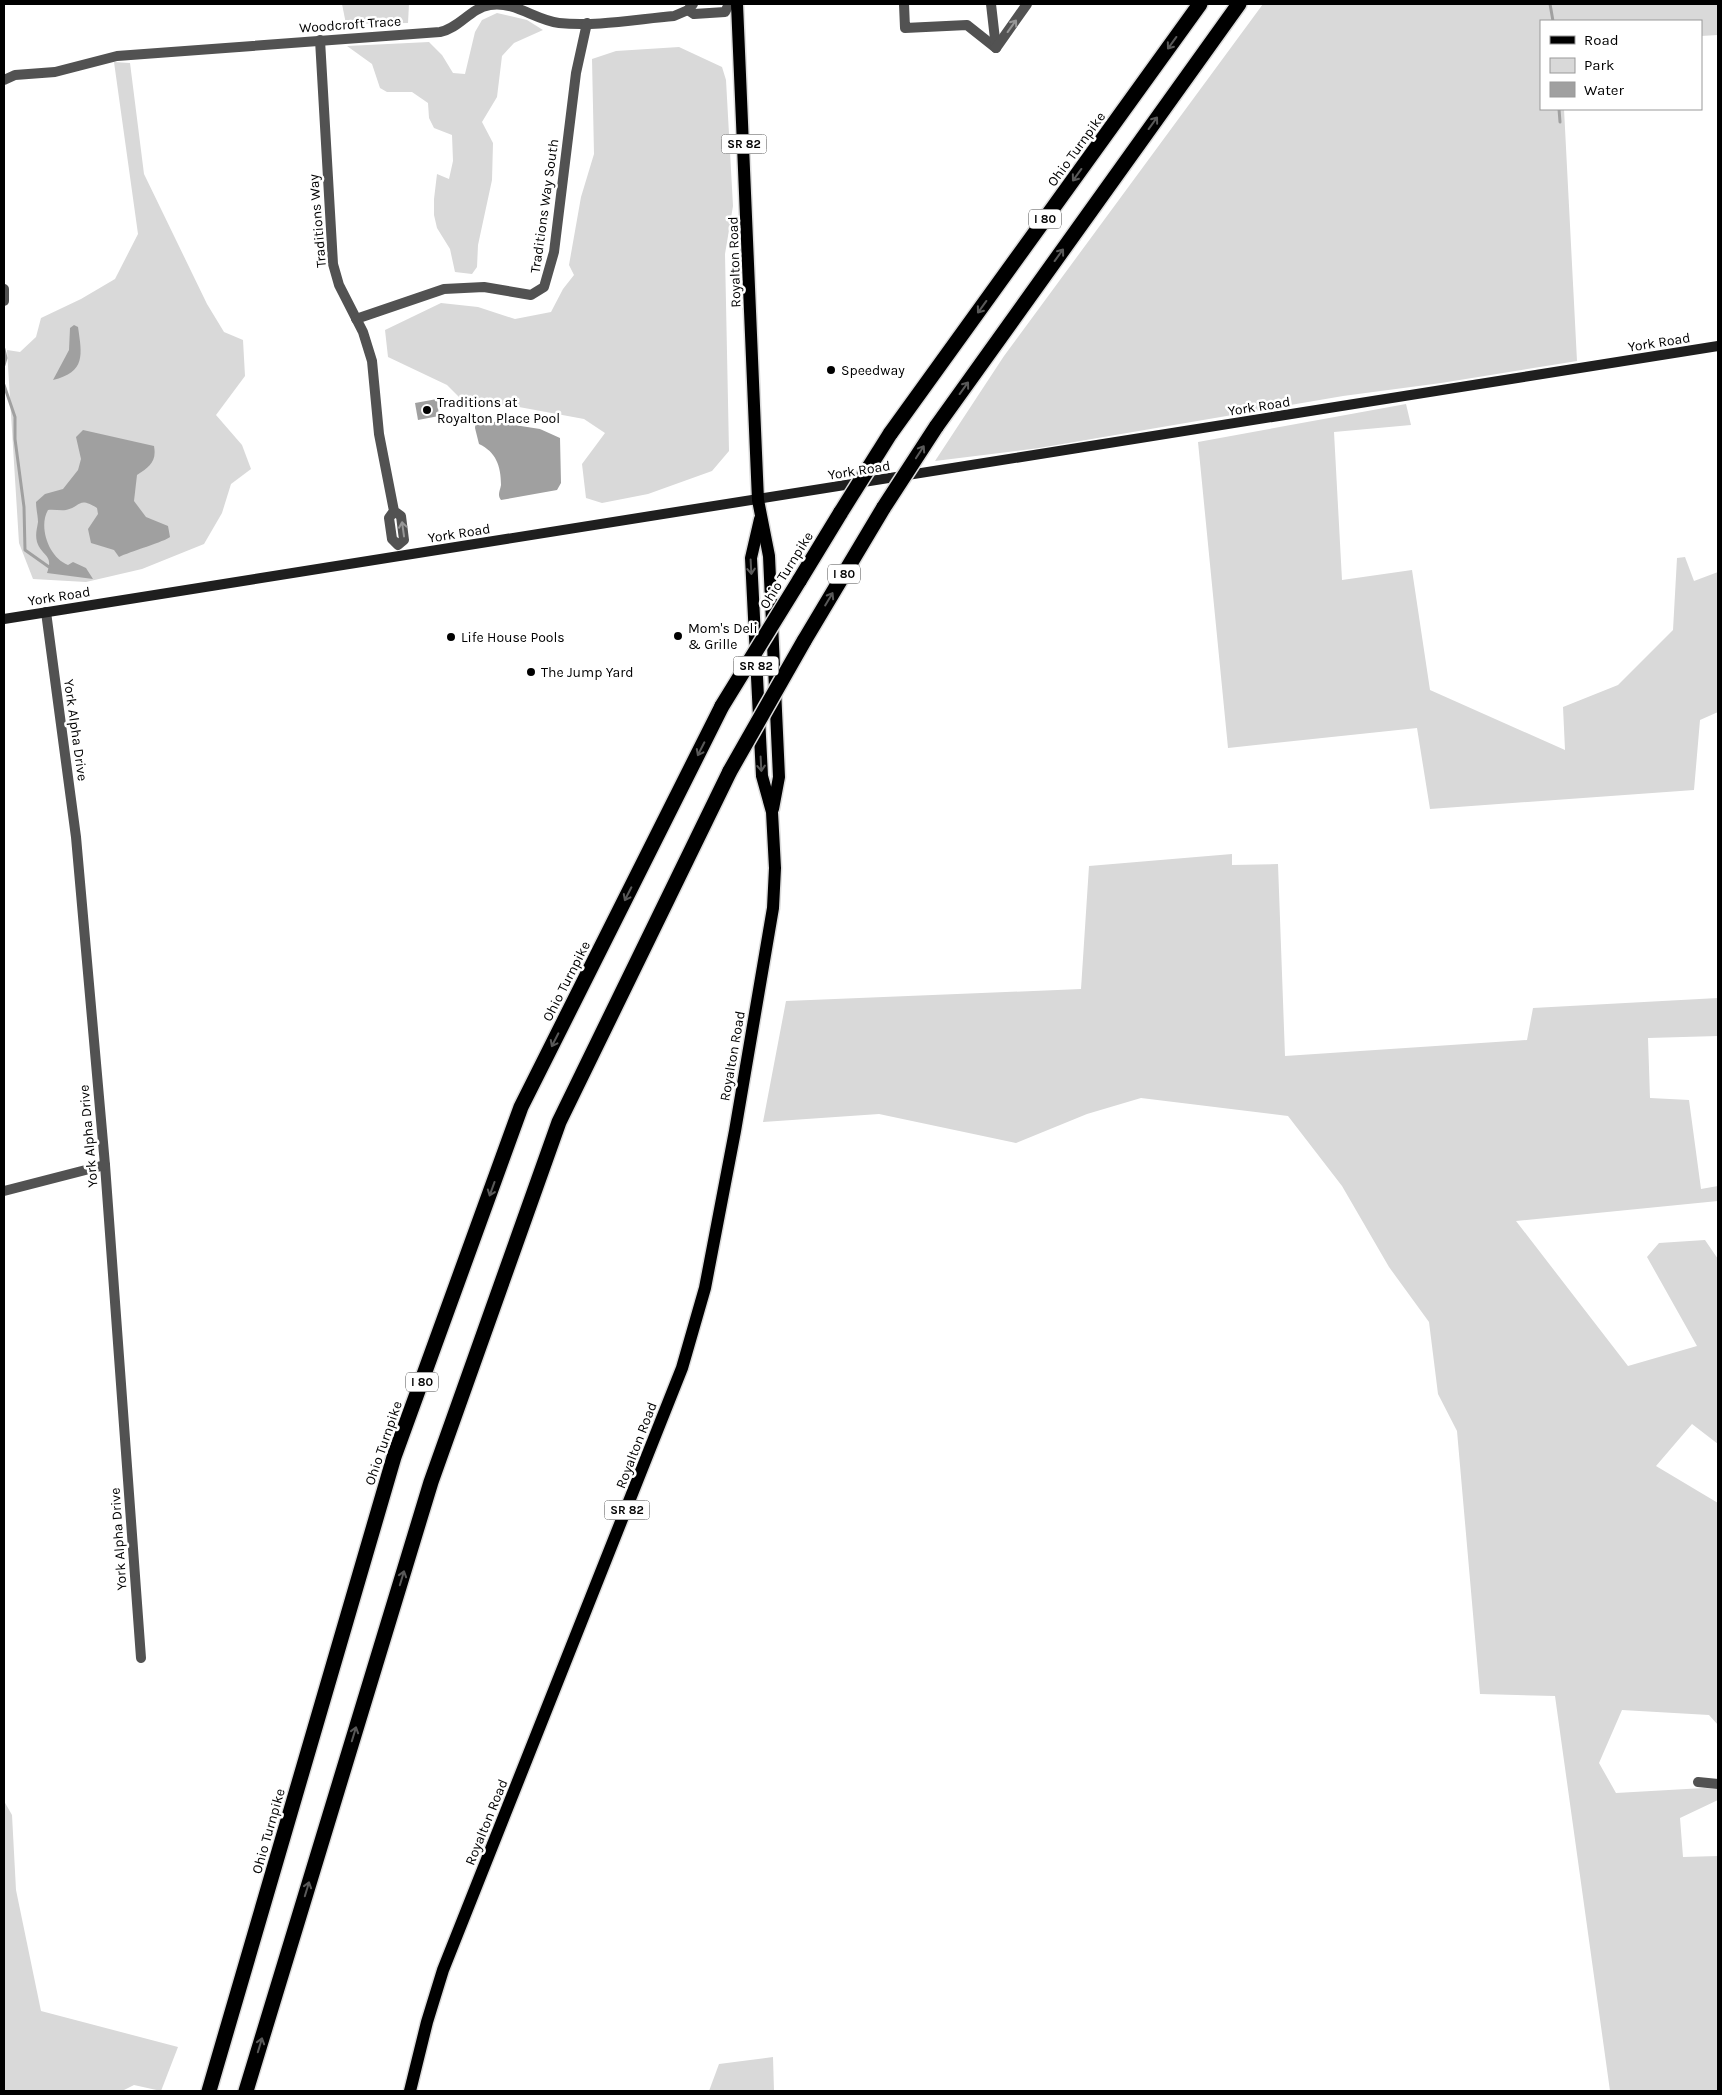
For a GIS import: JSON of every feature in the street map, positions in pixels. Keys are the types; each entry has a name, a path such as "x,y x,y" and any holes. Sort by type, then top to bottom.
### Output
{"highway":[{"name":"Ohio Turnpike","path":"209,2091 394,1457 521,1107 722,706 841,512 890,434 1200,4"},
{"name":"I 80","path":"246,2091 430,1482 559,1122 730,771 804,641 884,507 936,427 1239,4"}],"main road":[{"name":"Royalton Road","path":"734,4 758,500 760,519 769,556 779,777 772,812"},
{"name":"Royalton Road","path":"410,2091 427,2022 443,1970 682,1368 705,1288 735,1132 773,908 775,868 772,812 762,776 751,568 751,558 760,519"}],"street":[{"name":"Woodcroft Trace","path":"4,80 15,75 55,72 116,56 447,30 475,11 496,5 513,6 539,18 556,22 587,23 674,16 691,7 694,14 725,12 734,4"},
{"path":"904,4 906,28 967,24 996,48"},
{"path":"990,4 996,48"},
{"path":"996,48 1027,4"},
{"name":"Traditions Way South","path":"356,319 444,289 484,287 531,295 544,287 554,252 576,73 587,23"},
{"name":"Traditions Way","path":"320,40 333,264 339,285 368,346 375,374 379,434 394,511 389,518 392,539 398,545 399,557"},
{"path":"4,290 4,301"},
{"name":"York Road","path":"4,619 1718,346"},
{"name":"York Alpha Drive","path":"46,612 74,813 105,1165 141,1658"},
{"path":"4,1191 105,1165"},
{"path":"1698,1782 1718,1784"}],"green space":[{"path":"342,4 409,4 408,23 346,24"},
{"path":"1263,4 1718,4 1718,35 1702,36 1702,20 1540,20 1540,110 1564,110 1577,361 1441,383 1343,396 1039,448 935,461 1004,356"},
{"path":"497,13 527,20 543,30 514,43 502,56 497,97 482,122 493,143 492,180 478,245 477,267 472,274 455,272 450,249 437,228 434,215 437,174 449,179 453,161 452,135 434,128 429,118 428,103 412,92 387,92 380,88 372,64 347,46 429,42 442,55 453,73 465,74 475,32 482,20"},
{"path":"679,47 722,67 726,80 733,206 725,254 729,451 712,471 648,494 602,503 586,498 582,464 605,433 584,419 519,407 463,401 447,385 388,357 385,330 441,303 478,307 515,319 551,312 563,289 574,275 569,265 581,197 594,154 592,59 616,51"},
{"path":"114,62 130,63 144,174 207,304 224,332 243,340 245,376 216,415 242,445 251,469 231,484 222,513 204,544 142,569 86,582 33,579 19,543 7,350 20,352 36,337 41,318 81,299 115,279 138,234"},
{"path":"1406,404 1411,425 1334,432 1342,580 1412,570 1430,690 1565,750 1563,707 1618,685 1673,630 1677,558 1685,557 1694,581 1718,572 1718,712 1700,720 1694,790 1430,809 1417,728 1228,748 1198,442"},
{"path":"1232,854 1232,865 1278,864 1285,1056 1527,1040 1533,1008 1718,998 1718,1036 1648,1038 1650,1098 1689,1100 1701,1189 1718,1186 1718,1201 1516,1221 1628,1366 1697,1346 1647,1257 1659,1243 1705,1240 1718,1259 1718,1444 1692,1424 1656,1466 1718,1503 1718,1725 1709,1715 1622,1710 1599,1763 1616,1793 1704,1788 1718,1789 1718,1800 1680,1818 1683,1857 1718,1856 1718,2091 1610,2091 1555,1696 1480,1694 1457,1431 1438,1394 1429,1322 1389,1267 1342,1186 1288,1116 1141,1098 1087,1114 1016,1143 879,1114 763,1122 786,1001 1081,989 1089,866"},
{"path":"4,1801 12,1815 16,1890 41,2011 178,2047 161,2091 134,2085 122,2091 4,2091"},
{"path":"773,2057 774,2091 709,2091 719,2064"}],"water":[{"path":"74,325 78,327 81,354 79,361 71,372 64,377 53,380 69,350 70,328"},
{"name":"Traditions at Royalton Place Pool","path":"437,399 439,416 418,420 415,403"},
{"path":"476,419 540,429 560,438 561,483 557,490 501,500 499,495 501,485 499,466 490,451 479,444 475,428"},
{"path":"83,430 154,446 155,452 151,464 137,475 134,501 146,517 168,526 170,537 119,557 114,550 91,543 88,529 98,514 97,508 86,503 80,503 71,509 48,510 45,517 45,533 55,556 68,565 73,562 86,568 93,579 47,573 49,562 39,547 36,536 38,522 36,502 45,494 63,489 78,470 81,459 76,437"}],"waterway":[{"path":"1550,4 1553,20"},
{"path":"1559,110 1560,122"},
{"path":"4,349 6,358 4,365"},
{"path":"4,385 15,417 15,439 24,507 25,550 49,567"}],"place":[{"name":"Speedway","path":"831,370"},
{"name":"Traditions at Royalton Place Pool","path":"427,410"},
{"name":"Mom's Deli & Grille","path":"678,636"},
{"name":"Life House Pools","path":"451,637"},
{"name":"The Jump Yard","path":"531,672"}]}
